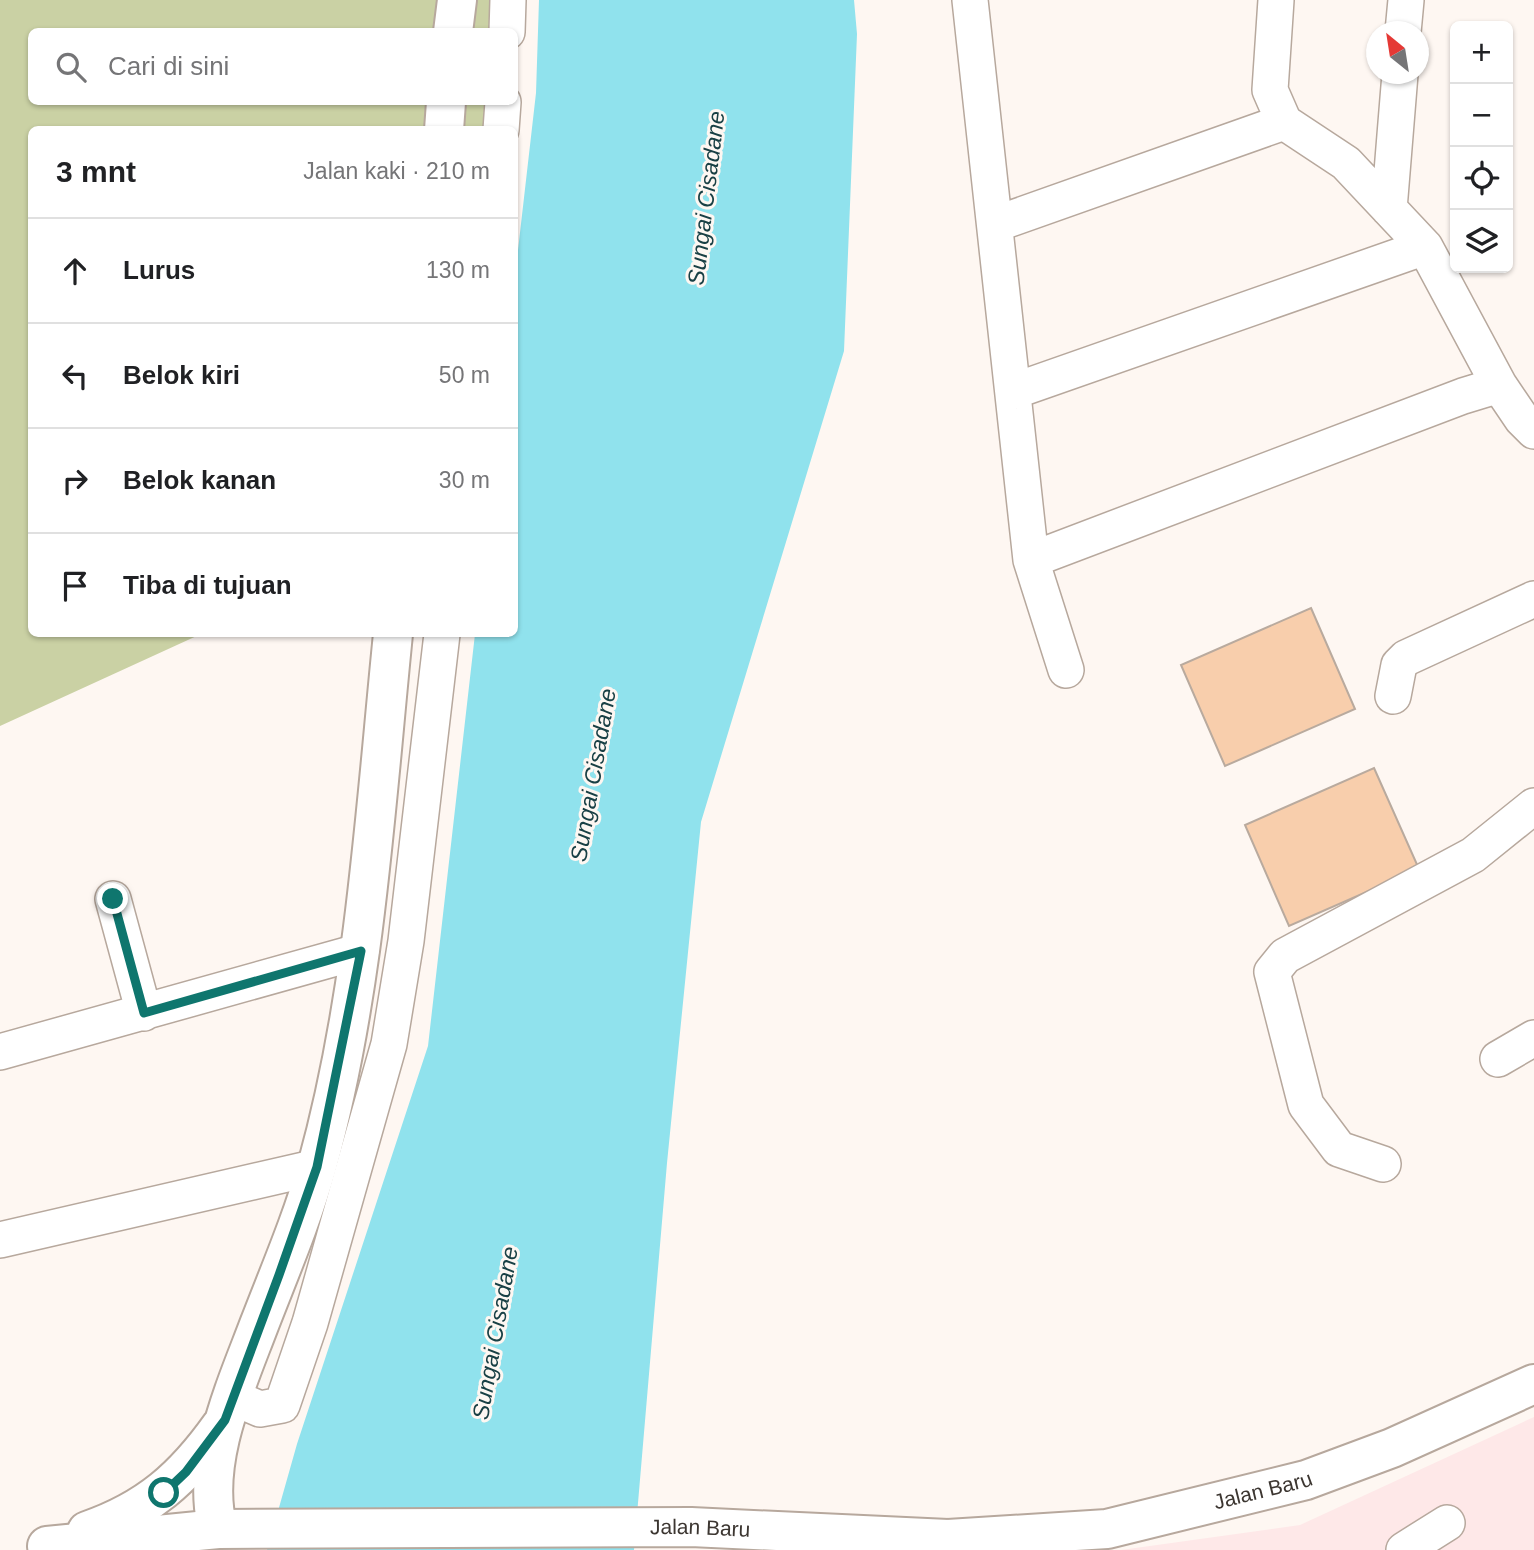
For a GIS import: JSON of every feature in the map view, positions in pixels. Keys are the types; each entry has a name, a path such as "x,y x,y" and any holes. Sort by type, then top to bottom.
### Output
{"main road":[{"path":"454,28 457,0"},
{"path":"444,126 446,105"},
{"path":"228,1529 212,1507 212,1492 228,1409 317,1167 361,951 393,637"},
{"name":"Jalan Baru","path":"41,1548 228,1529 691,1527 891,1544 1107,1529 1306,1479 1392,1448 1534,1384"},
{"path":"41,1548 106,1525 164,1493 186,1472 228,1409"}],"street":[{"path":"507,28 508,0"},
{"path":"970,0 1031,560 1066,670"},
{"path":"1276,0 1270,90 1284,122 1346,163 1425,247 1499,385 1522,419 1534,431"},
{"path":"1404,21 1406,0"},
{"path":"1389,209 1399,84"},
{"path":"501,126 503,105"},
{"path":"996,224 1284,122"},
{"path":"1014,391 1425,247"},
{"path":"1031,560 1450,401 1499,385"},
{"path":"1394,696 1399,665 1406,657 1534,599"},
{"path":"228,1409 260,1409 282,1405 310,1324 389,1044 406,941 442,637"},
{"path":"1383,1164 1339,1149 1306,1105 1272,972 1285,956 1473,855 1534,806"},
{"path":"113,899 144,1013"},
{"path":"0,1052 361,951"},
{"path":"1498,1059 1534,1038"},
{"path":"0,1240 317,1167"},
{"path":"1404,1550 1447,1523"}],"shaded area":[{"path":"1534,1417 1534,1550 1121,1550 1300,1525"}],"green space":[{"path":"0,0 504,0 500,28 28,28 28,105 492,105 489,126 28,126 28,637 194,637 0,726"}],"water":[{"name":"Sungai Cisadane","path":"539,0 854,0 857,34 844,351 701,822 667,1163 634,1550 267,1550 297,1444 428,1046 475,637 518,637 518,250 536,93"}],"building":[{"path":"1311,608 1355,709 1225,766 1181,665"},
{"path":"1374,768 1419,869 1289,926 1245,825"}],"route":[{"path":"113,899 144,1013 361,951 317,1167 279,1275 232,1395 225,1420 186,1472 164,1493"}]}
